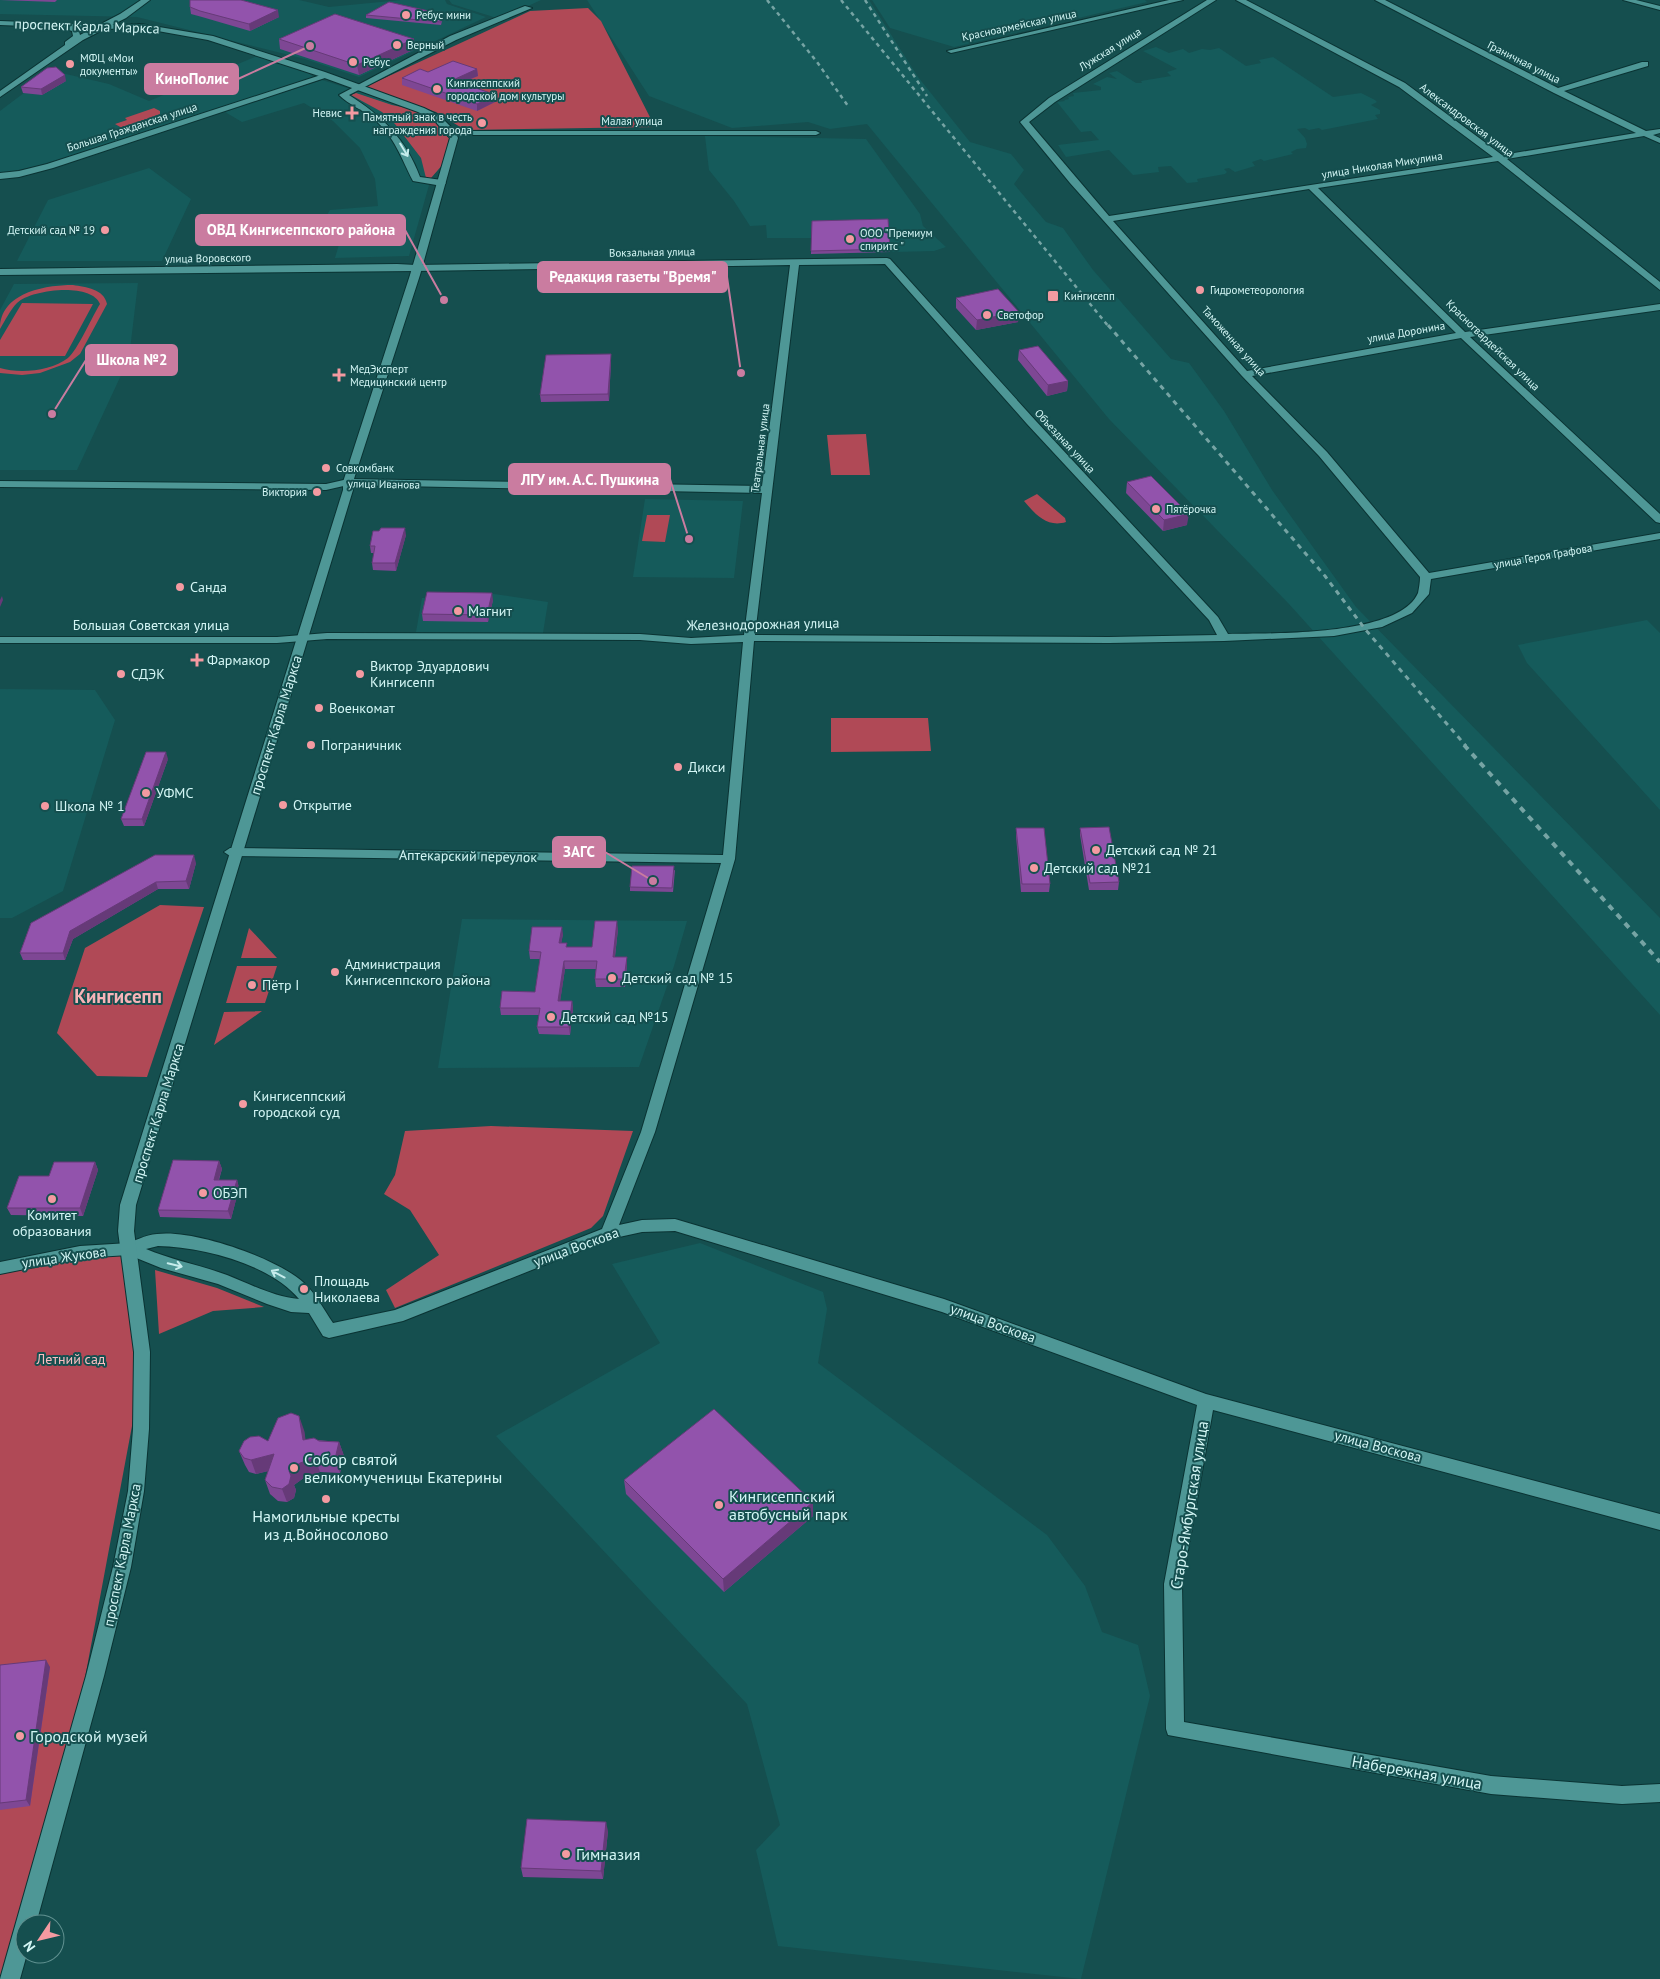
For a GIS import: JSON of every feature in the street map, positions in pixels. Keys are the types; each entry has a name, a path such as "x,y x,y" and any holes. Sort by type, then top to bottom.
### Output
{"street":[{"path":"0,95 80,38 123,16 146,0"},
{"name":"Красноармейская улица","path":"952,51 1179,0"},
{"name":"Лужская улица","path":"1024,122 1052,100 1212,0"},
{"name":"Александровская улица","path":"1240,0 1402,85 1500,158 1660,288"},
{"name":"Граничная улица","path":"1380,0 1557,91 1660,141"},
{"path":"1628,0 1660,8"},
{"path":"440,183 416,179 412,164 398,140 377,117 343,95 453,38 528,8"},
{"path":"0,23 101,28 150,28 191,35 325,76 416,110 434,120 449,133"},
{"name":"проспект Карла Маркса","path":"0,23 101,28"},
{"path":"0,90 77,37 75,30 66,26"},
{"path":"1557,91 1644,64"},
{"name":"Большая Гражданская улица","path":"0,176 19,174 50,166 325,76"},
{"name":"Таможенная улица","path":"1024,122 1051,156 1245,374 1323,454 1426,577"},
{"name":"улица Николая Микулина","path":"1107,219 1500,158 1660,131"},
{"name":"проспект Карла Маркса","path":"29,1914 95,1676 122,1568 136,1490 141,1429 142,1352 126,1218 128,1205 299,638 348,490 345,483 440,183 449,133"},
{"name":"Малая улица","path":"449,133 816,133"},
{"name":"Красногвардейская улица","path":"1311,186 1463,335 1660,520"},
{"name":"Вокзальная улица","path":"414,268 888,261"},
{"name":"Объездная улица","path":"888,261 1031,422 1214,619 1224,638"},
{"name":"Театральная улица","path":"749,638 795,262"},
{"name":"улица Воровского","path":"0,272 414,268"},
{"name":"улица Доронина","path":"1245,374 1463,335 1660,307"},
{"name":"улица Иванова","path":"0,484 326,487 345,483 768,490"},
{"name":"улица Героя Графова","path":"1426,577 1660,536"},
{"name":"Железнодорожная улица","path":"299,638 327,636 640,637 691,641 749,638 1090,640 1224,638 1334,633 1378,625 1408,611 1423,594 1426,577"},
{"name":"Большая Советская улица","path":"0,640 299,638"},
{"path":"608,1233 648,1132 730,859 749,638"},
{"name":"Аптекарский переулок","path":"234,852 730,859"},
{"name":"улица Воскова","path":"313,1307 329,1331 397,1316 608,1233 642,1226 675,1225 944,1306 1206,1400 1660,1522"},
{"path":"129,1249 158,1240 195,1244 236,1255 278,1272 292,1282 313,1307"},
{"path":"129,1249 161,1262 222,1278 267,1298 291,1305 313,1307"},
{"name":"улица Жукова","path":"0,1268 80,1252 129,1249"},
{"name":"Старо-Ямбургская улица","path":"1175,1730 1173,1584 1206,1400"},
{"name":"Набережная улица","path":"1175,1730 1491,1785 1622,1795 1660,1793"}],"shaded area":[{"path":"0,0 299,0 329,7 401,0 445,0 447,4 486,17 359,77 305,59 137,17 0,14"},
{"path":"449,0 541,0 500,19 452,4"},
{"path":"587,0 869,0 918,77 970,142 1011,154 1024,170 1014,184 1046,222 1063,228 1093,270 1171,359 1189,363 1224,411 1272,490 1356,607 1660,918 1660,1015 1289,604 1109,419 867,124 830,129 808,122 732,128 649,96"},
{"path":"872,0 1145,0 1147,2 954,47 890,28"},
{"path":"1156,47 1169,53 1183,49 1189,53 1202,49 1219,48 1246,66 1261,63 1259,60 1273,57 1333,97 1361,93 1375,100 1377,102 1371,105 1380,110 1380,114 1375,115 1378,119 1322,130 1319,128 1309,130 1305,128 1297,129 1305,138 1306,148 1297,149 1291,152 1293,154 1252,162 1255,166 1235,172 1229,168 1224,169 1227,172 1225,174 1197,179 1198,182 1187,183 1171,166 1158,167 1159,172 1133,175 1109,150 1066,157 1058,145 1099,140 1091,131 1081,132 1057,102 1069,99 1068,97 1074,96 1073,93 1101,90 1101,87 1093,84 1107,77 1117,79 1109,73 1117,71 1136,83 1171,76 1167,72 1177,69 1143,51"},
{"path":"257,56 309,73 314,78 55,162 0,174 0,111 53,71 109,84 149,101"},
{"path":"322,80 416,110 434,120 442,132 449,138 444,163 431,178 409,256 335,258 343,231 322,223 330,210 378,206 375,179 360,148 333,121 304,103 242,122 225,112"},
{"path":"705,136 866,139 920,214 923,226 946,247 934,251 811,254 811,238 767,238 766,225 750,226 734,201 709,170"},
{"name":"Детский сад № 19","path":"149,168 191,199 162,261 17,261 48,200"},
{"path":"138,283 129,358 77,470 0,470 0,310 14,284"},
{"path":"645,499 743,501 734,578 633,577"},
{"path":"494,594 548,602 543,633 416,632 422,598"},
{"path":"1647,620 1660,633 1660,810 1527,663 1518,645"},
{"name":"Школа № 1","path":"0,689 95,690 115,720 63,891 12,918 0,918"},
{"name":"Детский сад №15","path":"462,919 687,921 674,966 639,1067 438,1068"},
{"path":"700,1243 823,1292 827,1309 818,1363 1047,1535 1085,1586 1102,1632 1138,1645 1150,1696 1081,1979 778,1946 756,1850 780,1825 747,1704 496,1436 660,1343 612,1264"}],"green space":[{"path":"588,8 601,21 655,127 465,130 436,112 365,87 530,11"},
{"path":"356,93 392,105 416,110 434,120 442,132 449,138 444,163 431,178 426,178 421,158 395,124 382,112 351,95"},
{"path":"154,108 160,111 160,114 122,128 115,124 127,120 125,118"},
{"path":"73,285 98,292 107,304 80,354 70,362 40,373 22,375 0,373 0,368 26,371 53,366 72,354 100,304 95,297 86,293 74,290 47,291 24,298 14,306 0,329 2,317 7,307 15,299 37,289"},
{"path":"22,303 93,304 65,356 0,356 0,340"},
{"path":"866,434 870,475 831,475 827,435"},
{"path":"1037,494 1065,518 1066,522 1053,523 1047,521 1033,511 1024,501"},
{"path":"647,515 670,515 665,542 642,541"},
{"path":"831,718 928,718 931,751 831,752"},
{"path":"160,905 204,907 147,1077 97,1076 57,1033 85,948"},
{"path":"249,928 277,958 241,958"},
{"path":"237,966 277,966 265,1003 226,1003"},
{"path":"262,1011 214,1045 224,1012"},
{"path":"491,1126 633,1131 603,1216 591,1228 395,1308 386,1290 439,1255 410,1210 384,1194 395,1175 405,1131"},
{"name":"Летний сад","path":"129,1249 143,1367 65,1785 22,1914 15,1914 15,1934 0,1979 0,1269"},
{"path":"155,1270 217,1288 264,1307 213,1311 159,1334"}],"building":[{"path":"190,0 241,0 278,10 249,24 190,7"},
{"name":"Ребус мини","path":"389,2 442,14 441,22 366,15"},
{"name":"Ребус","path":"335,14 414,39 357,65 279,39"},
{"path":"453,61 477,69 453,80 496,95 477,104 402,78 420,69 428,72"},
{"path":"56,67 65,75 41,89 21,87 47,68"},
{"name":"ООО \"Премиум спиритс \"","path":"888,219 890,249 811,251 812,221"},
{"path":"998,289 1019,312 977,320 956,298"},
{"path":"1038,346 1068,381 1048,385 1019,350"},
{"path":"611,354 608,394 540,395 546,355"},
{"path":"1151,476 1189,514 1164,520 1127,482"},
{"path":"381,528 405,528 395,563 372,563 375,546 370,546 373,531 379,531"},
{"name":"Магнит","path":"427,592 492,593 487,615 422,614"},
{"name":"УФМС","path":"146,752 166,752 142,819 121,819"},
{"path":"1109,827 1119,882 1090,883 1080,828"},
{"path":"1016,828 1044,828 1050,884 1022,884"},
{"path":"155,855 194,855 186,881 156,882 70,931 63,953 20,953 31,923"},
{"path":"632,866 674,866 672,888 630,887"},
{"name":"Детский сад № 15","path":"595,921 617,921 613,957 627,957 624,979 595,979 597,961 564,961 558,1001 572,1001 569,1027 537,1027 540,1008 500,1008 502,991 535,992 541,952 529,951 532,927 562,927 559,943 567,943 566,947 592,947"},
{"name":"ОБЭП","path":"173,1160 219,1161 214,1180 237,1180 228,1211 158,1210"},
{"name":"Комитет образования","path":"54,1162 95,1162 80,1208 7,1208 19,1176 49,1176"},
{"name":"Кингисеппский автобусный парк","path":"714,1409 813,1502 723,1579 624,1480"},
{"path":"291,1413 299,1416 303,1440 314,1438 319,1441 339,1442 335,1459 315,1458 300,1463 289,1471 291,1476 289,1484 282,1489 272,1487 265,1480 274,1454 251,1460 244,1458 239,1451 244,1441 250,1437 259,1436 268,1441 278,1418"},
{"name":"Городской музей","path":"46,1660 26,1800 0,1803 0,1665"},
{"name":"Гимназия","path":"527,1819 606,1822 601,1871 521,1868"}],"railway":[{"path":"767,0 817,62 848,106"},
{"path":"841,0 1109,327"},
{"path":"865,0 927,96"},
{"path":"1108,325 1325,576 1365,629 1466,746"},
{"path":"1464,745 1660,962"}],"place":[{"name":"Ребус мини","path":"406,15"},
{"name":"Верный","path":"397,45"},
{"name":"КиноПолис","path":"310,46"},
{"name":"Ребус","path":"353,62"},
{"name":"МФЦ «Мои документы»","path":"70,64"},
{"name":"Кингисеппский городской дом культуры","path":"437,89"},
{"name":"Невис","path":"352,113"},
{"name":"Памятный знак в честь награждения города","path":"482,123"},
{"name":"Детский сад № 19","path":"105,230"},
{"name":"ООО \"Премиум спиритс \"","path":"850,239"},
{"name":"Гидрометеорология","path":"1200,290"},
{"name":"Кингисепп","path":"1053,296"},
{"name":"ОВД Кингисеппского района","path":"444,300"},
{"name":"Светофор","path":"987,315"},
{"name":"Редакция газеты \"Время\"","path":"741,373"},
{"name":"МедЭксперт Медицинский центр","path":"339,375"},
{"name":"Школа №2","path":"52,414"},
{"name":"Совкомбанк","path":"326,468"},
{"name":"Виктория","path":"317,492"},
{"name":"Пятёрочка","path":"1156,509"},
{"name":"ЛГУ им. А.С. Пушкина","path":"689,539"},
{"name":"Санда","path":"180,587"},
{"name":"Магнит","path":"458,611"},
{"name":"Фармакор","path":"197,660"},
{"name":"СДЭК","path":"121,674"},
{"name":"Виктор Эдуардович Кингисепп","path":"360,674"},
{"name":"Военкомат","path":"319,708"},
{"name":"Пограничник","path":"311,745"},
{"name":"Дикси","path":"678,767"},
{"name":"УФМС","path":"146,793"},
{"name":"Открытие","path":"283,805"},
{"name":"Школа № 1","path":"45,806"},
{"name":"Детский сад № 21","path":"1096,850"},
{"name":"Детский сад №21","path":"1034,868"},
{"name":"ЗАГС","path":"653,881"},
{"name":"Администрация Кингисеппского района","path":"335,972"},
{"name":"Детский сад № 15","path":"612,978"},
{"name":"Пётр I","path":"252,985"},
{"name":"Детский сад №15","path":"551,1017"},
{"name":"Кингисеппский городской суд","path":"243,1104"},
{"name":"ОБЭП","path":"203,1193"},
{"name":"Комитет образования","path":"52,1199"},
{"name":"Площадь Николаева","path":"304,1289"},
{"name":"Собор святой великомученицы Екатерины","path":"294,1468"},
{"name":"Намогильные кресты из д.Войносолово","path":"326,1499"},
{"name":"Кингисеппский автобусный парк","path":"719,1505"},
{"name":"Городской музей","path":"20,1736"},
{"name":"Гимназия","path":"566,1854"}],"district":[{"name":"Кингисепп","path":"118,996"}]}
